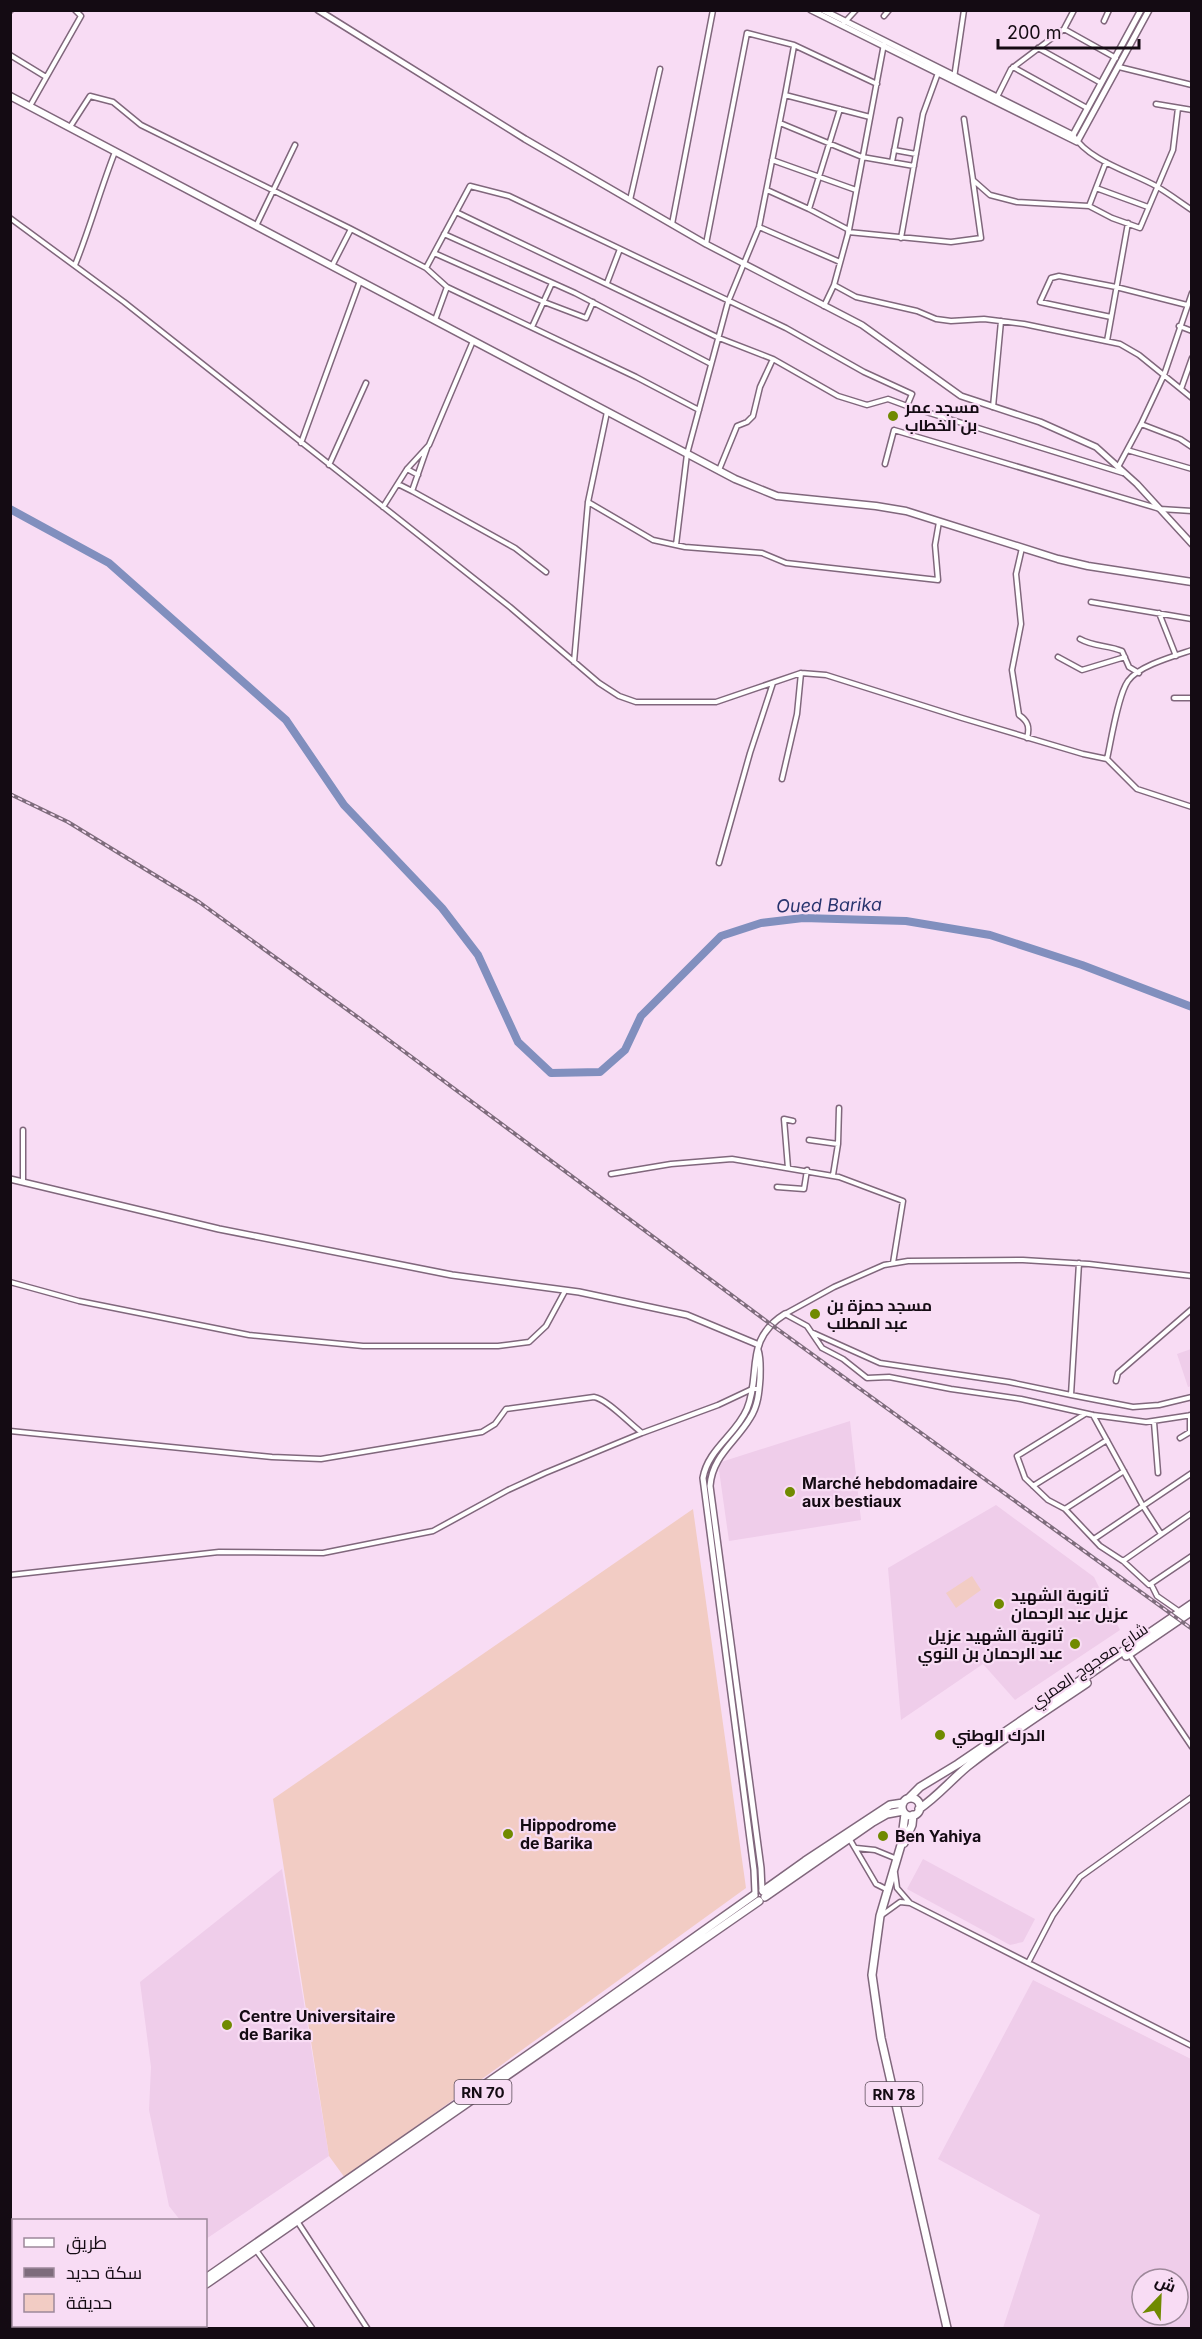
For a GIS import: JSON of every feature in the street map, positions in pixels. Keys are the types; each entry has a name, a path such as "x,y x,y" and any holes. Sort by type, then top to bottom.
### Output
{"main road":[{"path":"10,96 719,471 777,496 906,511 1022,548 1088,566 1191,582"},
{"name":"شارع معجوج العمري","path":"905,1807 920,1787 967,1758 1191,1605"},
{"name":"شارع معجوج العمري","path":"913,1815 996,1745 1191,1611"},
{"path":"913,1815 905,1807 917,1801 919,1809"},
{"name":"RN 70","path":"848,1837 890,1805 905,1807"},
{"name":"RN 70","path":"207,2277 537,2051 760,1894 873,1822 905,1807"},
{"name":"RN 78","path":"905,1807 895,1869 880,1916 872,1974 881,2038 947,2328"},
{"name":"RN 78","path":"897,1859 912,1825 913,1815"},
{"name":"RN 70","path":"207,2283 385,2156"}],"street":[{"path":"30,106 81,16 75,10"},
{"path":"318,10 525,139 630,200 706,244 862,326 961,396 1040,422 1096,447 1126,474 1191,543"},
{"path":"672,224 713,10"},
{"path":"811,10 843,23 1073,135 1077,142"},
{"path":"823,10 843,23"},
{"path":"843,23 856,10"},
{"path":"884,16 889,10"},
{"path":"996,99 1013,67 1064,28 1074,10"},
{"path":"1104,21 1109,10"},
{"path":"1073,135 1141,10"},
{"path":"1077,142 1149,10"},
{"path":"953,78 963,11"},
{"path":"1064,28 1115,57 1120,64 1191,85"},
{"path":"706,244 747,33 794,45 876,84"},
{"path":"884,44 938,73 953,78"},
{"path":"824,306 834,285 848,231 884,44"},
{"path":"676,545 687,454 728,302 759,228 794,45"},
{"path":"1038,48 1101,83"},
{"path":"10,55 46,77"},
{"path":"1013,67 1087,108"},
{"path":"630,200 660,69"},
{"path":"901,238 923,114 938,73"},
{"path":"785,95 870,117"},
{"path":"70,128 90,96 113,102 141,125 426,268 447,286 699,410"},
{"path":"996,99 1077,142 1106,162 1156,186 1191,210"},
{"path":"1156,104 1191,110"},
{"path":"973,180 990,195 1017,202 1089,206 1140,228 1173,150 1178,108"},
{"path":"809,208 840,109"},
{"path":"767,190 809,208 848,231 951,242 981,238 964,119"},
{"path":"892,162 900,120"},
{"path":"780,123 862,157 914,166"},
{"path":"256,226 295,145"},
{"path":"894,150 916,154"},
{"path":"75,266 90,229 100,189 116,152"},
{"path":"772,159 856,190"},
{"path":"1089,206 1106,162"},
{"path":"426,268 470,186 509,196 786,328 864,372 912,394 907,406"},
{"path":"1096,188 1148,207"},
{"path":"456,212 719,338 773,359 838,396 867,405 888,399 1126,474"},
{"path":"10,218 302,443 619,696 636,702 716,702 801,673 826,675 1027,738 1107,759 1137,789 1191,807"},
{"path":"1107,341 1128,223"},
{"path":"759,228 840,262"},
{"path":"332,266 351,229"},
{"path":"444,234 552,282 711,364"},
{"path":"607,283 620,249"},
{"path":"434,253 544,302 586,318 593,302"},
{"path":"1111,317 1040,302 1048,281 1054,276 1116,287 1187,305"},
{"path":"302,443 360,281"},
{"path":"532,327 552,282"},
{"path":"834,285 856,297 917,311 936,319 951,321 984,319 1046,327 1120,344 1139,355 1191,398"},
{"path":"435,320 447,286"},
{"path":"1118,467 1164,375 1191,293"},
{"path":"993,407 1001,321"},
{"path":"1179,326 1191,331"},
{"path":"411,491 473,340"},
{"path":"1181,389 1191,358"},
{"path":"719,471 737,426 747,422 753,416 760,387 773,359"},
{"path":"329,465 366,383"},
{"path":"574,662 588,502 608,411"},
{"path":"1141,424 1191,447"},
{"path":"885,464 894,430 1160,509 1191,511"},
{"path":"383,507 407,469 429,445"},
{"path":"1127,450 1191,469"},
{"path":"407,469 418,475"},
{"path":"398,484 515,548 546,572"},
{"path":"588,502 652,540 676,545 762,553 786,563 938,580 936,545 939,522"},
{"path":"1022,548 1016,574 1022,624 1012,670 1019,715 1026,720 1029,726 1027,738"},
{"path":"1091,602 1191,619"},
{"path":"1159,614 1176,656"},
{"path":"1080,639 1097,647 1113,647 1122,651 1129,667 1138,673"},
{"path":"1107,759 1128,680 1146,668 1191,651"},
{"path":"1058,657 1082,670 1125,657"},
{"path":"782,779 797,714 801,673"},
{"path":"719,862 750,753 773,683"},
{"path":"1174,698 1191,698"},
{"path":"833,1175 838,1144 838,1108"},
{"path":"788,1168 784,1119 793,1121"},
{"path":"23,1130 23,1182"},
{"path":"809,1140 838,1144"},
{"path":"611,1174 671,1164 732,1159 833,1175 903,1201 893,1263"},
{"path":"777,1187 804,1189 807,1170"},
{"path":"10,1179 219,1229 452,1275 565,1291 687,1315 758,1346"},
{"path":"760,1894 753,1858 703,1484 708,1460 744,1415 752,1389 758,1346 769,1327 784,1314 834,1287 884,1265 908,1261 967,1259 1079,1263 1191,1276"},
{"path":"1071,1395 1079,1263"},
{"path":"10,1282 79,1301 249,1335 363,1346 498,1346 528,1342 546,1326 565,1291"},
{"path":"1116,1381 1118,1373 1191,1309"},
{"path":"784,1314 807,1326 822,1348 843,1359 867,1378 889,1377 1021,1399 1093,1415 1154,1422 1191,1415 1190,1432 1180,1438"},
{"path":"811,1332 880,1363 1009,1382 1133,1407 1159,1405 1191,1397"},
{"path":"758,1346 759,1389 753,1413 717,1460 711,1475 710,1486 758,1844 760,1894"},
{"path":"10,1575 219,1552 323,1553 433,1531 508,1490 642,1433 718,1406 752,1389 759,1389"},
{"path":"10,1431 272,1457 321,1459 482,1432 495,1424 506,1409 594,1396 604,1400 623,1419 642,1433"},
{"path":"1085,1413 1017,1456 1025,1478 1047,1500 1065,1509 1100,1546 1123,1561 1149,1585 1151,1584 1157,1596 1180,1612"},
{"path":"1093,1415 1161,1534"},
{"path":"1154,1422 1158,1473"},
{"path":"1033,1486 1107,1440"},
{"path":"1065,1509 1124,1471"},
{"path":"1094,1539 1191,1473"},
{"path":"1123,1561 1191,1514"},
{"path":"1151,1584 1191,1556"},
{"path":"1129,1654 1191,1748"},
{"path":"1028,1963 1053,1915 1080,1877 1191,1797"},
{"path":"848,1837 876,1884 888,1890"},
{"path":"855,1848 874,1850 897,1859"},
{"path":"895,1869 897,1888 910,1903"},
{"path":"880,1916 900,1902 910,1903 1191,2046"},
{"path":"297,2220 367,2328"},
{"path":"255,2249 312,2328"}],"shaded area":[{"path":"1191,1349 1191,1386 1188,1387 1177,1354"},
{"name":"Marché hebdomadaire aux bestiaux","path":"850,1421 861,1520 729,1541 718,1463"},
{"name":"ثانوية الشهيد عزيل عبد الرحمان","path":"996,1505 1094,1577 1120,1630 1015,1700 983,1664 901,1720 888,1568"},
{"path":"923,1859 1035,1919 1023,1942 1010,1945 907,1889"},
{"name":"Centre Universitaire de Barika","path":"282,1869 329,2156 207,2238 207,2219 179,2219 169,2206 149,2110 151,2067 140,1982"},
{"path":"1033,1980 1191,2059 1191,2328 1003,2328 1040,2215 938,2159"}],"green space":[{"name":"Hippodrome de Barika","path":"693,1509 746,1888 345,2178 329,2156 273,1799"},
{"path":"972,1576 981,1590 956,1608 946,1593"}],"waterway":[{"name":"Oued Barika","path":"10,509 109,563 286,720 344,805 442,908 478,955 518,1042 551,1073 600,1072 625,1050 641,1016 721,936 761,923 803,918 906,921 990,935 1082,965 1192,1007"}],"railway":[{"path":"10,794 68,822 199,902 374,1029 769,1323 1192,1629"}],"place":[{"name":"مسجد عمر بن الخطاب","path":"893,416"},
{"name":"مسجد حمزة بن عبد المطلب","path":"815,1314"},
{"name":"Marché hebdomadaire aux bestiaux","path":"790,1492"},
{"name":"ثانوية الشهيد عزيل عبد الرحمان","path":"999,1604"},
{"name":"ثانوية الشهيد عزيل عبد الرحمان بن النوي","path":"1075,1644"},
{"name":"الدرك الوطني","path":"940,1735"},
{"name":"Hippodrome de Barika","path":"508,1834"},
{"name":"Ben Yahiya","path":"883,1836"},
{"name":"Centre Universitaire de Barika","path":"227,2025"}]}
